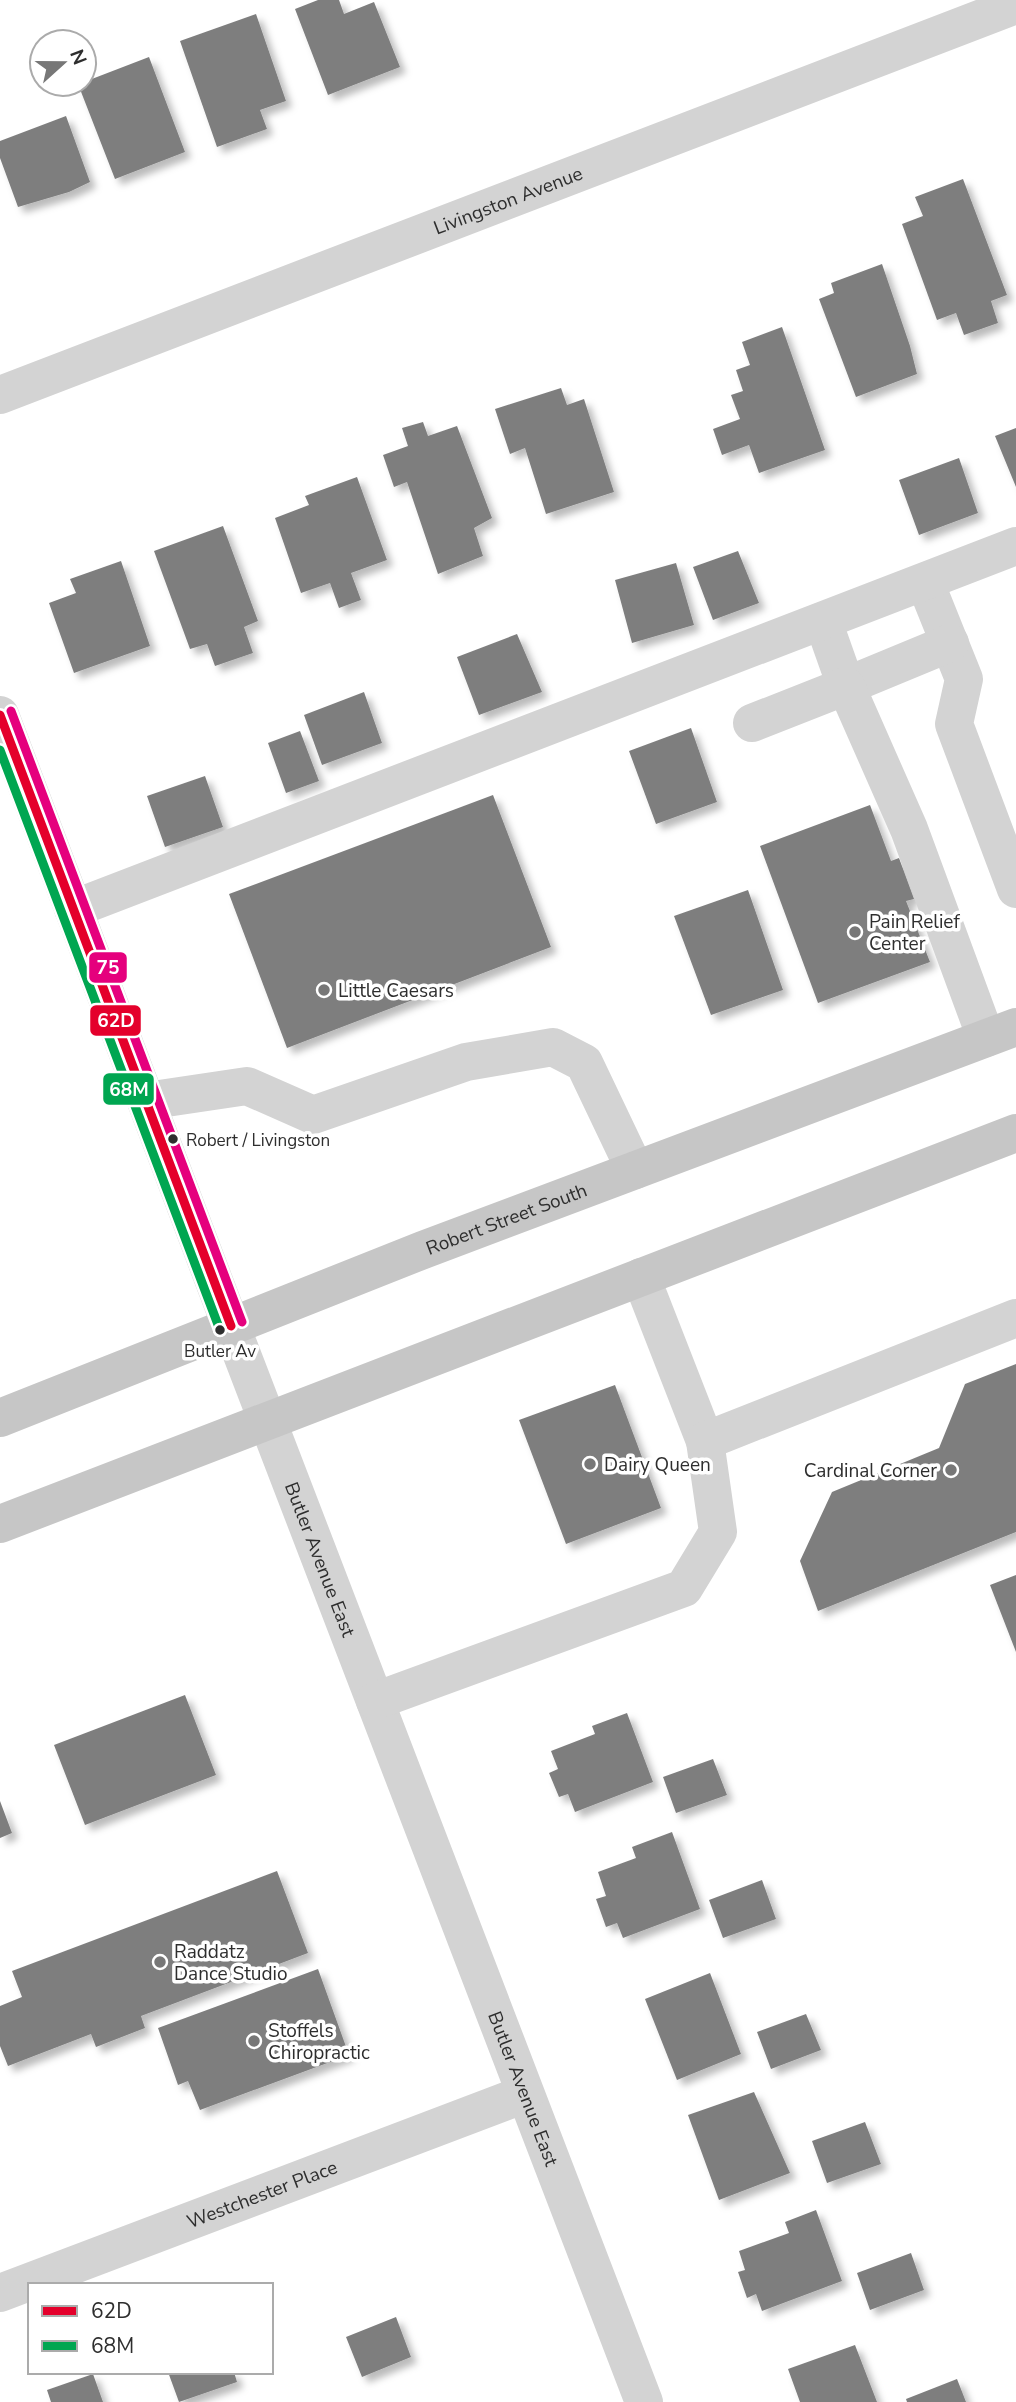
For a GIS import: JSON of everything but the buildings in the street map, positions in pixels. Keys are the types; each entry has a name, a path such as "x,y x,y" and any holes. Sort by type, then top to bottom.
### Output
{"main road":[{"name":"Robert Street South","path":"0,1418 423,1250 1001,1032"},
{"path":"0,1524 1016,1133"}],"street":[{"name":"Livingston Avenue","path":"0,394 1016,5"},
{"path":"73,909 1016,547"},
{"path":"925,582 964,679 954,724 1016,889"},
{"path":"823,621 846,686 1001,1032"},
{"path":"752,723 950,643"},
{"name":"Butler Avenue East","path":"0,715 644,2402"},
{"path":"146,1101 247,1086 313,1115 466,1062 553,1047 584,1063 635,1170"},
{"path":"375,1701 684,1588 719,1532 705,1441 641,1277"},
{"path":"705,1441 1016,1318"},
{"name":"Westchester Place","path":"0,2293 525,2094"}],"transit line":[{"name":"75","path":"11,711 242,1322"},
{"name":"62D","path":"0,715 231,1326"},
{"name":"68M","path":"0,750 220,1330"}],"place":[{"name":"Pain Relief Center","path":"855,932"},
{"name":"Little Caesars","path":"324,990"},
{"name":"Robert / Livingston","path":"173,1139"},
{"name":"Butler Av","path":"220,1330"},
{"name":"Dairy Queen","path":"590,1464"},
{"name":"Cardinal Corner","path":"951,1470"},
{"name":"Raddatz Dance Studio","path":"160,1962"},
{"name":"Stoffels Chiropractic","path":"254,2041"}]}
